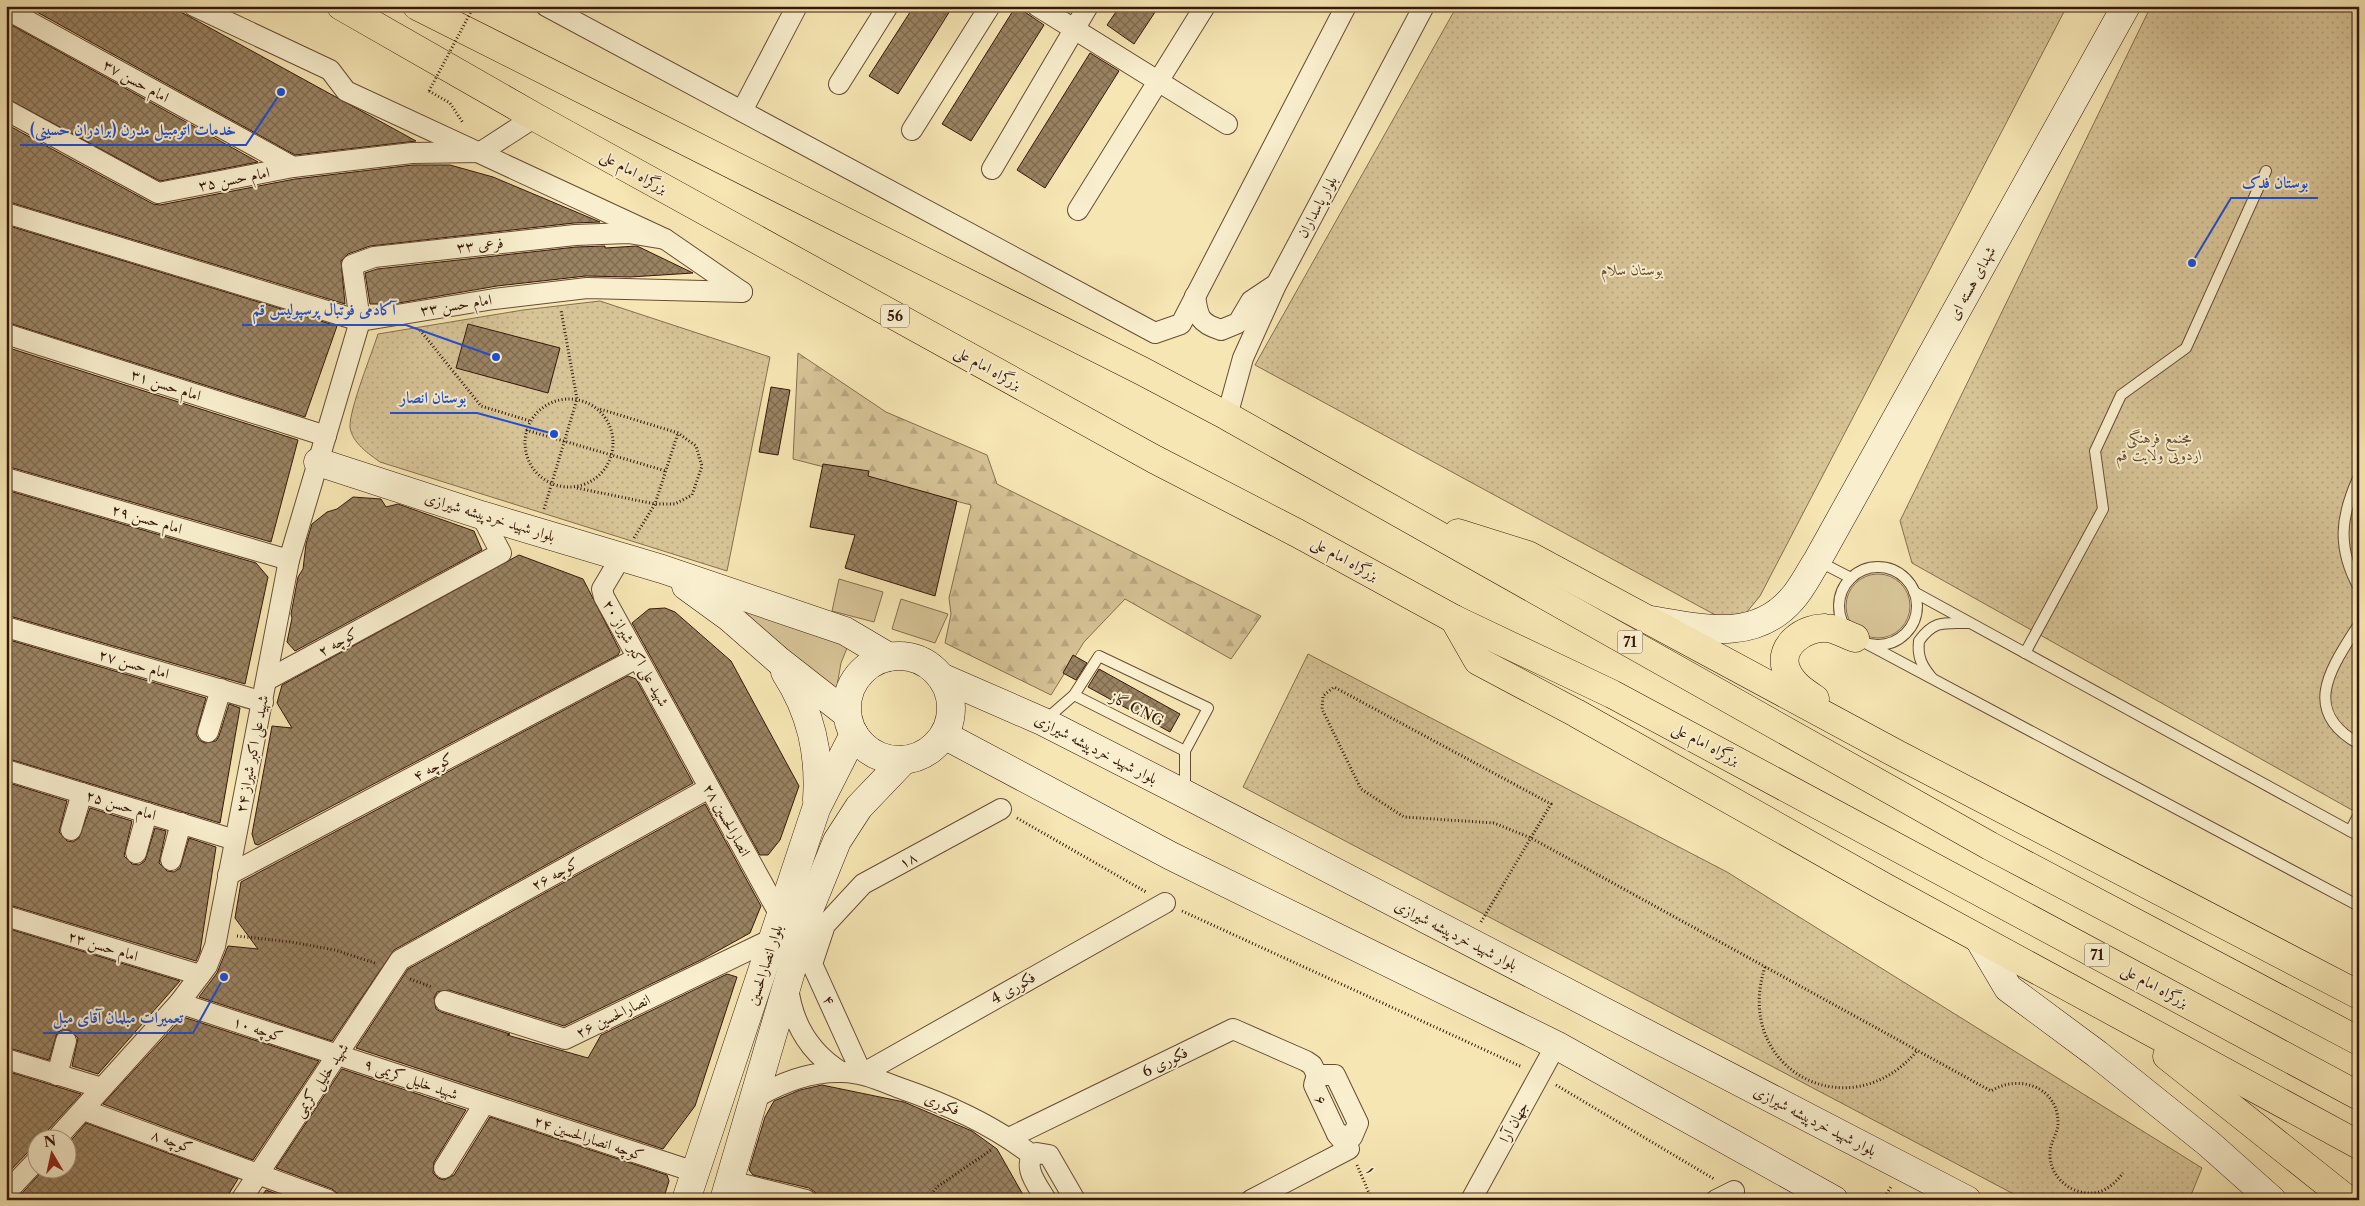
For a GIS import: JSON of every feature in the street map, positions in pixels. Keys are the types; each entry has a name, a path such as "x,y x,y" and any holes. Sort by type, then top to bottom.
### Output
{"highway":[{"name":"بزرگراه امام علی","path":"341,6 535,117 1154,459 1297,533 1454,619 1612,694 2359,1096"},
{"path":"417,6 1142,371 1406,516 1528,554 1858,732 2359,995"},
{"name":"71","path":"1406,516 1990,846 2359,1041"},
{"path":"1454,619 1478,661 1576,713 1979,939 2359,1145"},
{"path":"1855,638 1827,628 1807,630 1794,639 1787,654 1786,668 1795,684 1858,732"},
{"path":"2116,1014 2241,1116 2341,1193"}],"street":[{"path":"194,6 330,70 346,91 665,239"},
{"path":"546,6 1155,332 1181,324 1346,6"},
{"path":"742,111 797,6"},
{"path":"838,84 888,6"},
{"path":"912,130 990,6"},
{"path":"1037,6 1227,124"},
{"path":"992,169 1088,6"},
{"path":"1078,210 1205,6"},
{"name":"بلوار پاسداران","path":"1227,416 1243,358 1276,285 1424,6"},
{"name":"شهدای هسته ای","path":"1650,620 1716,630 1742,628 1781,610 1793,599 1817,561 2126,6"},
{"name":"امام حسن ۳۷","path":"6,9 293,167"},
{"name":"امام حسن ۳۵","path":"6,110 158,193 293,167 412,153 481,152"},
{"path":"481,152 535,117"},
{"name":"امام حسن ۳۳","path":"6,213 360,321 494,299 587,288 742,292 665,239"},
{"name":"فرعی ۳۳","path":"360,321 352,265 374,257 575,235 628,233 665,239"},
{"path":"1195,296 1198,315 1203,322 1221,330 1238,324 1251,301 1276,285"},
{"name":"شهید علی اکبر شیراز ۲۴","path":"67,1128 179,1003 207,966 217,934 289,560 360,321"},
{"name":"امام حسن ۳۱","path":"6,334 326,436"},
{"name":"بلوار شهید خردپیشه شیرازی","path":"318,462 481,515 662,570 845,631 889,657"},
{"name":"امام حسن ۲۹","path":"6,478 289,560"},
{"name":"کوچه ۲","path":"267,680 501,553 481,515"},
{"name":"شهید علی اکبر شیراز ۲۰","path":"621,557 602,589 604,597 674,723"},
{"name":"بلوار شهید خردپیشه شیرازی","path":"662,570 730,618 850,724"},
{"name":"امام حسن ۲۷","path":"6,627 263,702"},
{"path":"901,656 924,662 941,677 950,696 951,716 944,735 927,752 904,760 884,758 866,749 850,724 847,703 854,682 869,665 889,657 901,656"},
{"name":"کوچه ۴","path":"228,875 637,658"},
{"path":"778,660 800,697 809,719 817,752 816,809"},
{"name":"بلوار شهید خردپیشه شیرازی","path":"941,677 1044,722 1967,1200"},
{"path":"208,732 220,690"},
{"name":"انصارالحسین ۲۸","path":"674,723 709,788 778,927"},
{"name":"بلوار انصارالحسین","path":"686,1200 816,809 850,724"},
{"path":"944,735 1171,856 1556,1045 1834,1200"},
{"name":"بلوار انصارالحسین","path":"727,1190 809,910 845,826 859,807 904,760"},
{"name":"امام حسن ۲۵","path":"6,770 235,840"},
{"name":"کوچه ۲۶","path":"396,966 709,788"},
{"path":"71,830 82,793"},
{"name":"۱۸","path":"825,925 863,884 1001,809"},
{"path":"136,853 147,813"},
{"path":"171,860 181,824"},
{"name":"فکوری 4","path":"862,1074 1164,903"},
{"name":"امام حسن ۲۳","path":"6,916 200,975"},
{"name":"۴","path":"825,925 812,964 862,1074"},
{"name":"انصارالحسین ۲۶","path":"445,1001 565,1040 778,927"},
{"path":"1979,939 2008,988 2097,1054 2208,1143 2272,1200"},
{"name":"شهید خلیل کریمی","path":"242,1200 396,966"},
{"name":"فکوری","path":"788,983 792,1011 813,1051 825,1062 842,1072"},
{"name":"کوچه ۱۰","path":"179,1003 338,1055"},
{"name":"فکوری 6","path":"1010,1138 1233,1029 1306,1061 1312,1065 1317,1075"},
{"path":"57,1074 66,1041"},
{"name":"جهان آرا","path":"1471,1200 1556,1045"},
{"name":"شهید خلیل کریمی ۹","path":"338,1055 484,1104"},
{"path":"6,1060 102,1088"},
{"name":"فکوری","path":"755,1098 787,1081 807,1075 842,1072 862,1074 938,1101 1010,1138 1033,1156 1041,1153 1049,1155 1075,1200"},
{"name":"۶","path":"1317,1075 1335,1075 1358,1123 1352,1136 1343,1141"},
{"path":"444,1168 484,1104"},
{"name":"کوچه انصارالحسین ۲۴","path":"484,1104 695,1172"},
{"name":"کوچه ۸","path":"84,1110 260,1173 328,1200"},
{"path":"1251,1200 1343,1141"},
{"path":"1033,1156 1029,1162 1030,1170 1046,1200"},
{"path":"6,1193 28,1170"},
{"path":"727,1190 806,1200"}],"lane":[{"path":"2024,653 2103,509 2095,451 2121,395 2186,348 2266,172"},
{"path":"2359,476 2346,509 2343,533 2345,556 2359,588"},
{"path":"1817,561 1851,578"},
{"path":"1855,638 1866,643 1878,645 1890,643 1901,637 1910,628 1915,617 1917,605 1914,592 1908,581 1898,573 1887,568 1874,567 1861,571 1851,578 1843,589 1839,602 1840,616 1846,628 1855,638 2359,906"},
{"path":"1914,592 2354,834 2359,814"},
{"path":"1936,681 1924,669 1919,657 1919,641 1933,626 1942,622 1969,623"},
{"path":"2359,624 2329,676 2325,702 2334,726 2342,735 2359,744"},
{"path":"1044,722 1074,695 1099,656 1208,708 1185,750 1185,794"},
{"name":"گاز CNG","path":"1074,695 1185,750"}],"path":[{"path":"450,103 430,92 474,6"},
{"path":"537,532 578,399 558,292"},
{"path":"407,313 481,406 530,421"},
{"path":"559,399 578,399 599,408 678,433 696,446 702,466 692,495 675,504 655,504 551,484 534,471 525,452 526,430 530,421 543,407 559,399"},
{"path":"577,488 600,477 614,455 613,430 599,408"},
{"path":"526,430 666,471"},
{"path":"621,557 655,504 678,433"},
{"path":"1470,942 1531,838 1551,804 1334,687 1323,696 1322,709 1361,789 1404,817 1494,823 1531,838 1991,1091 2000,1086 2021,1082 2041,1090 2054,1104 2057,1113 2057,1132 2050,1153 2055,1174 2070,1188 2089,1193 2109,1188 2123,1173"},
{"path":"1001,809 1164,903 1540,1076 1725,1195"},
{"path":"217,934 291,942 335,950 381,965 396,966 448,993 445,1001"},
{"path":"1765,966 1758,996 1761,1025 1766,1039 1784,1063 1809,1080 1838,1088 1868,1085 1896,1072 1917,1051"},
{"path":"927,1200 937,1187 1010,1138"},
{"name":"۱","path":"1343,1141 1372,1200"}],"green space":[{"name":"بوستان سلام","path":"1457,6 2067,6 1760,596 1746,613 1719,617 1255,365"},
{"name":"مجنمع فرهنگی اردویی ولایت قم","path":"2151,6 2359,6 2359,814 1912,563 1900,521"},
{"path":"600,301 770,357 727,571 380,462 357,443 351,433 353,408 378,334 523,310"},
{"path":"798,353 886,412 987,455 997,484 1261,616 1231,659 1125,599 1084,642 1051,695 945,643 951,614 949,598 971,505 793,459"},
{"path":"1872,574 1884,574 1901,583 1908,594 1910,606 1908,618 1901,629 1884,638 1872,638 1860,633 1851,624 1846,612 1846,600 1851,588 1860,579"},
{"path":"839,579 883,592 874,622 832,611"},
{"path":"901,599 948,614 935,643 892,629"},
{"path":"737,609 849,643 841,663 835,697"},
{"path":"1308,654 1727,872 2202,1168 2189,1200 2025,1200 1243,787"}],"building":[{"path":"26,6 170,6 416,141 295,155"},
{"path":"914,6 953,6 898,94 869,76"},
{"path":"1016,6 1044,25 971,141 942,124"},
{"path":"1120,6 1159,6 1134,44 1107,25"},
{"path":"12,26 258,162 160,181 6,98 6,46"},
{"path":"1090,53 1119,71 1045,188 1017,170"},
{"path":"6,124 153,204 160,205 295,179 413,165 450,165 493,177 600,222 574,223 370,246 348,254 341,261 345,304 6,201"},
{"path":"6,225 337,326 305,417 6,322"},
{"path":"605,246 605,248 637,246 693,273 630,277 586,276 497,286 393,304 370,304 365,273 377,269 576,247"},
{"path":"468,324 560,348 548,393 456,368"},
{"path":"6,347 298,440 271,542 6,466"},
{"path":"771,387 790,390 778,455 759,452"},
{"path":"823,464 869,471 868,476 957,501 935,596 845,568 855,535 810,527"},
{"path":"6,490 256,563 268,577 245,684 6,615"},
{"path":"353,497 381,499 386,507 398,504 474,531 482,550 295,651 287,642 298,577 303,569 306,544 312,524 327,512 337,509"},
{"path":"519,555 583,579 620,651 618,655 258,845 255,844 252,834 272,726 292,728 277,703 282,685"},
{"path":"665,608 675,612 731,661 799,786 780,840 768,855 760,855 632,623 649,609"},
{"path":"6,639 206,698 196,734 199,740 205,743 216,741 229,704 240,708 220,823 6,758"},
{"path":"1073,655 1087,663 1076,680 1063,673"},
{"path":"1099,669 1180,714 1170,732 1088,687"},
{"path":"628,676 636,679 693,783 394,950 332,1041 199,997 217,973 228,946 258,949 235,918 241,882"},
{"path":"6,782 67,801 59,832 67,841 73,842 79,838 90,808 132,821 124,856 132,864 139,865 145,861 155,828 166,831 159,863 167,871 174,872 180,868 189,838 216,847 200,952 196,961 6,904"},
{"path":"705,804 761,906 750,933 703,959 564,1026 449,990 437,992 434,998 436,1009 441,1012 510,1034 507,1035 588,1058 601,1035 727,974 737,977 695,1106 663,1149 356,1048 408,969"},
{"path":"6,928 180,981 98,1074 72,1066 78,1038 69,1030 62,1030 57,1033 49,1060 6,1047"},
{"path":"183,1017 319,1061 253,1160 103,1104"},
{"path":"342,1069 466,1110 434,1162 433,1173 438,1178 444,1180 454,1175 490,1117 667,1175 669,1181 663,1200 340,1200 337,1193 332,1189 276,1168"},
{"path":"6,1071 81,1094 50,1128 28,1128 28,1152 6,1175"},
{"path":"822,1085 904,1102 972,1131 997,1149 1026,1200 818,1200 815,1192 809,1188 753,1175 749,1170 765,1117 774,1101 800,1090"},
{"path":"86,1123 238,1179 225,1200 16,1200 36,1178 78,1178 78,1132"},
{"path":"266,1190 293,1200 259,1200"}],"place":[{"name":"خدمات اتومبیل مدرن (برادران حسینی)","path":"281,92"},
{"name":"بوستان فدک","path":"2192,263"},
{"name":"آکادمی فوتبال پرسپولیس قم","path":"496,357"},
{"name":"بوستان انصار","path":"554,434"},
{"name":"تعمیرات مبلمان آقای مبل","path":"224,977"}]}
